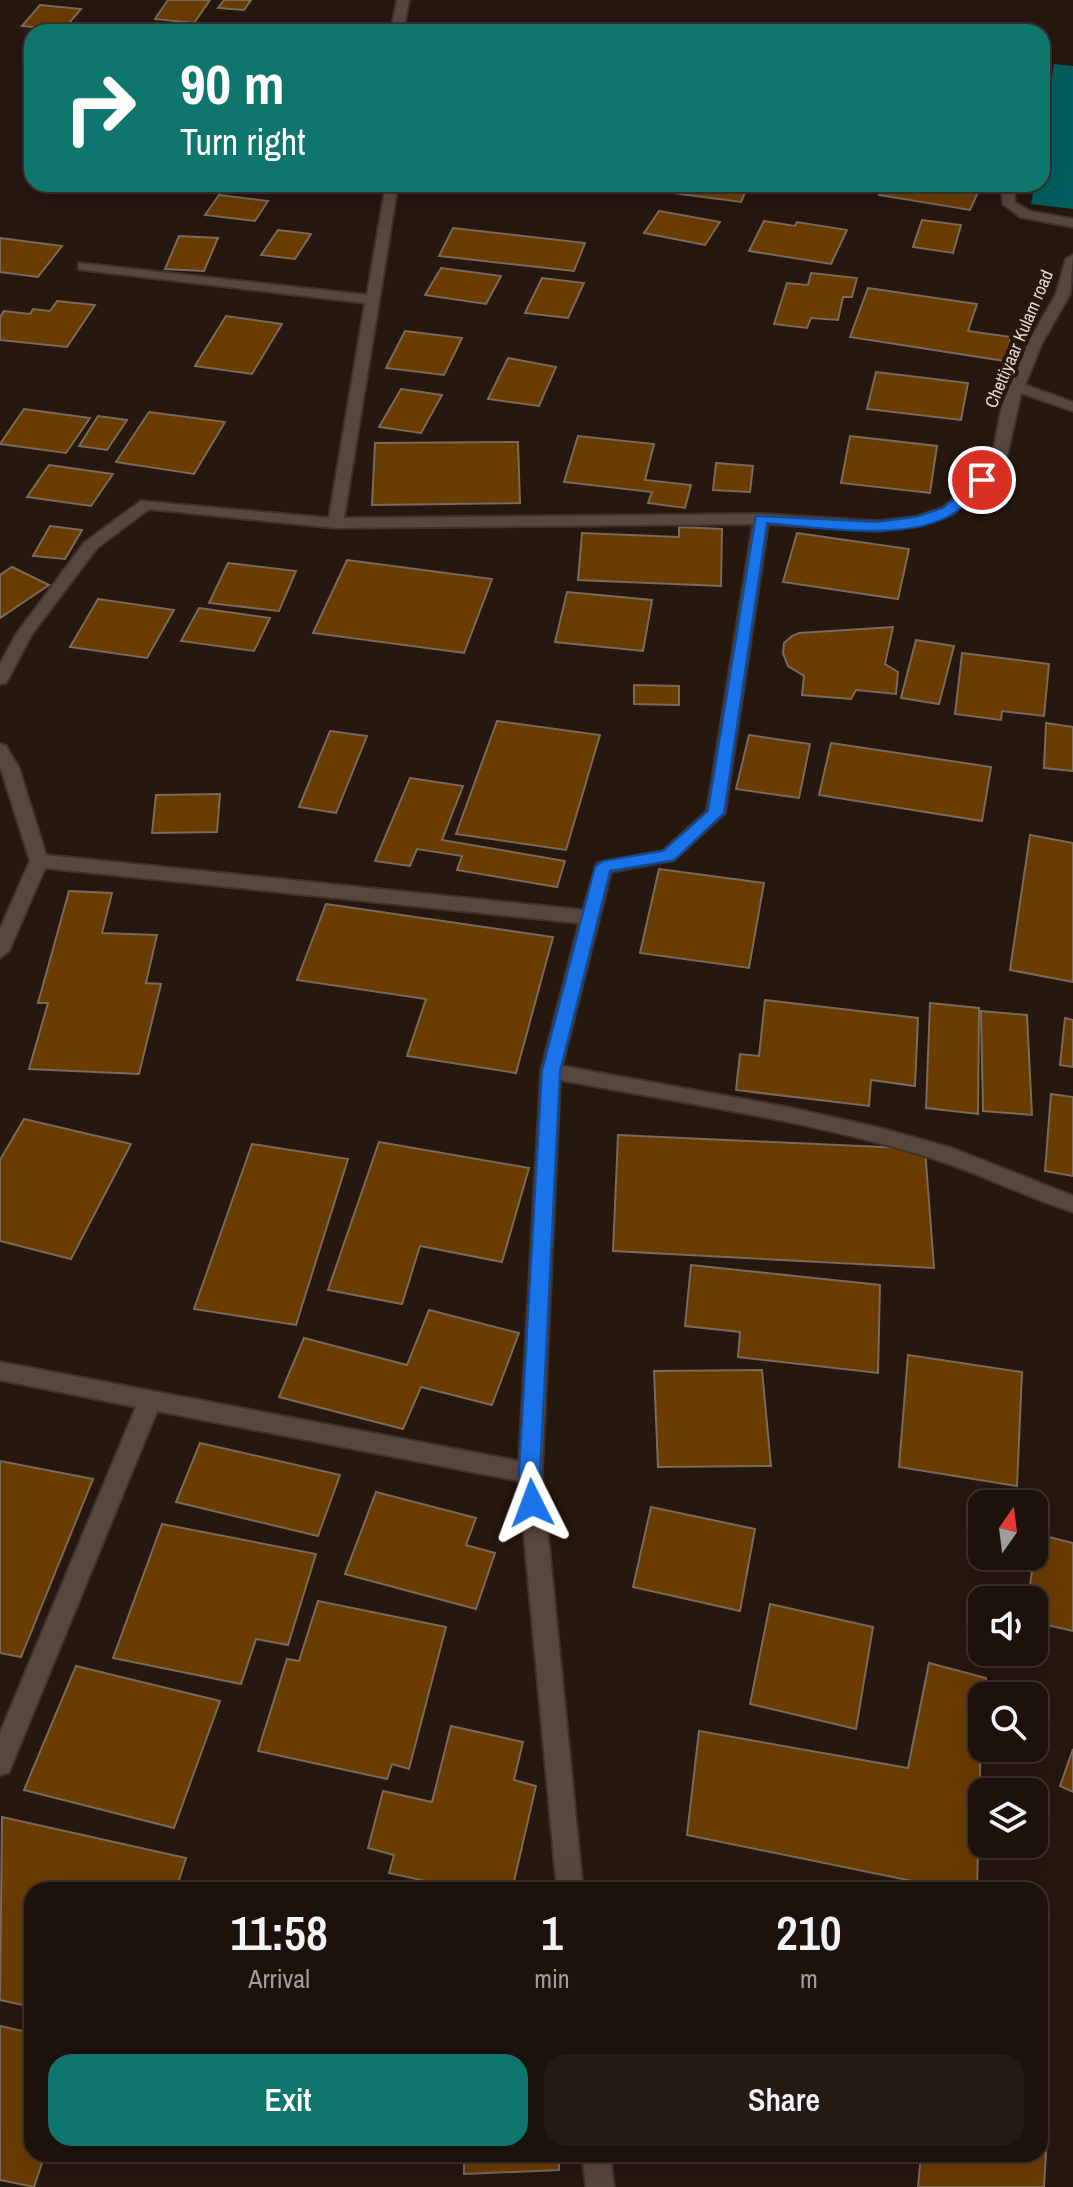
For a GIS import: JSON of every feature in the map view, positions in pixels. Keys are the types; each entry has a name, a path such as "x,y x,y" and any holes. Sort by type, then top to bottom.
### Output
{"street":[{"path":"398,24 403,0"},
{"path":"336,523 391,192"},
{"path":"1008,192 1009,204 1025,214 1073,223"},
{"name":"Chettiyaar Kulam road","path":"0,679 25,633 91,545 146,504 336,523 761,519 877,526 918,521 948,511 998,465 1009,405 1035,343 1063,294 1073,259"},
{"path":"84,266 371,300"},
{"path":"1017,387 1073,407"},
{"path":"569,1882 530,1473 551,1071 603,867 668,856 716,813 761,519"},
{"path":"0,750 10,768 39,861 0,951"},
{"path":"39,861 592,918"},
{"path":"551,1071 841,1128 927,1149 1073,1204"},
{"path":"0,1371 530,1473"},
{"path":"0,1763 150,1400"},
{"path":"597,2162 600,2187"}],"water":[{"path":"1054,64 1073,66 1073,209 1031,204 1033,192 1050,192 1050,89"}],"building":[{"path":"168,0 210,0 194,23 155,19"},
{"path":"224,0 251,0 244,10 218,8"},
{"path":"40,5 81,9 68,24 22,26"},
{"path":"665,192 745,192 741,202"},
{"path":"880,192 978,192 970,210 879,195"},
{"path":"219,195 268,201 255,221 205,215"},
{"path":"659,211 720,222 705,245 644,233"},
{"path":"922,220 961,225 953,253 913,247"},
{"path":"764,221 795,226 797,222 847,230 831,264 749,251"},
{"path":"453,228 585,243 574,271 439,256"},
{"path":"278,230 311,234 295,259 261,255"},
{"path":"179,236 218,238 204,271 165,269"},
{"path":"0,238 62,246 38,277 0,272"},
{"path":"441,268 501,276 486,304 425,295"},
{"path":"811,273 857,278 852,297 843,297 838,320 811,318 807,328 774,324 787,283 808,285"},
{"path":"542,278 584,283 568,318 525,313"},
{"path":"868,288 977,304 968,331 1011,337 1005,361 850,337"},
{"path":"57,301 95,305 67,347 0,340 0,317 4,311 30,314 33,309 50,311"},
{"path":"226,316 282,324 252,374 195,366"},
{"path":"405,331 462,338 444,375 386,368"},
{"path":"508,358 556,367 539,406 488,399"},
{"path":"876,372 968,383 961,420 867,409"},
{"path":"401,389 442,395 421,433 379,427"},
{"path":"24,409 90,418 66,453 0,444"},
{"path":"149,412 225,422 194,474 116,462"},
{"path":"98,416 127,420 107,450 79,446"},
{"path":"578,436 654,444 645,480 691,485 685,508 648,503 652,492 564,482"},
{"path":"850,436 937,446 930,493 841,483"},
{"path":"518,442 520,503 372,505 375,443"},
{"path":"716,463 753,466 750,492 713,490"},
{"path":"49,465 113,474 91,506 27,497"},
{"path":"50,526 82,530 65,559 33,556"},
{"path":"679,527 722,529 721,586 578,580 582,533 679,537"},
{"path":"797,533 909,549 898,599 783,582"},
{"path":"347,560 492,579 464,653 313,633"},
{"path":"228,563 296,571 279,611 209,603"},
{"path":"12,567 49,585 0,618 0,575"},
{"path":"567,592 652,600 643,651 555,642"},
{"path":"98,599 174,610 147,658 70,647"},
{"path":"199,608 270,618 254,651 181,641"},
{"path":"893,627 885,664 898,672 896,694 856,690 851,699 802,695 804,676 788,666 783,653 784,643 792,636"},
{"path":"916,640 954,646 939,704 901,698"},
{"path":"962,653 1049,664 1044,716 1002,711 1001,720 955,714"},
{"path":"634,685 679,686 679,705 634,704"},
{"path":"497,721 600,735 566,850 456,834"},
{"path":"1046,723 1073,727 1073,771 1044,768"},
{"path":"330,731 367,736 336,813 299,807"},
{"path":"749,735 810,744 799,798 736,789"},
{"path":"831,743 991,767 982,821 819,795"},
{"path":"410,778 463,786 442,840 565,861 557,887 457,870 462,856 417,849 410,866 375,861"},
{"path":"220,794 217,832 152,833 156,795"},
{"path":"1030,835 1073,843 1073,982 1010,970"},
{"path":"659,869 764,883 749,968 640,953"},
{"path":"69,891 112,893 102,933 157,935 146,983 161,984 139,1074 29,1069 48,1003 38,1003"},
{"path":"326,904 553,937 516,1073 407,1056 426,999 297,980"},
{"path":"765,1000 918,1018 915,1086 871,1080 869,1106 736,1090 740,1054 759,1056"},
{"path":"930,1003 979,1008 978,1114 926,1108"},
{"path":"981,1011 1027,1015 1032,1115 983,1111"},
{"path":"1065,1018 1073,1020 1073,1067 1060,1065"},
{"path":"1051,1094 1073,1097 1073,1176 1045,1171"},
{"path":"24,1119 131,1144 71,1259 0,1241 0,1160"},
{"path":"618,1135 925,1149 934,1268 613,1251"},
{"path":"379,1142 529,1168 502,1262 420,1246 402,1304 328,1290"},
{"path":"252,1144 348,1159 296,1325 194,1309"},
{"path":"691,1265 880,1285 878,1373 738,1357 740,1332 685,1326"},
{"path":"429,1310 519,1333 492,1405 421,1387 403,1429 279,1397 304,1338 407,1365"},
{"path":"908,1355 1022,1372 1017,1486 899,1467"},
{"path":"762,1370 771,1466 658,1467 654,1371"},
{"path":"200,1443 340,1475 318,1536 176,1502"},
{"path":"0,1461 93,1479 21,1657 0,1653"},
{"path":"376,1492 476,1518 466,1545 495,1553 476,1609 345,1574"},
{"path":"651,1507 755,1529 740,1611 633,1587"},
{"path":"162,1524 316,1554 288,1645 256,1639 241,1684 113,1658"},
{"path":"1048,1537 1073,1543 1073,1631 1048,1625 1048,1586 1030,1586 1032,1570 1048,1570"},
{"path":"318,1601 446,1627 409,1769 392,1764 387,1779 258,1751 287,1659 299,1661"},
{"path":"770,1604 873,1627 856,1729 750,1704"},
{"path":"929,1663 986,1678 986,1682 968,1682 968,1762 980,1762 980,1778 968,1778 968,1858 978,1858 977,1882 917,1882 687,1835 699,1731 908,1768"},
{"path":"76,1666 220,1701 174,1828 24,1790"},
{"path":"451,1726 523,1742 514,1780 536,1786 514,1882 430,1882 389,1873 394,1855 368,1848 383,1791 432,1802"},
{"path":"1073,1749 1073,1792 1060,1786"},
{"path":"2,1817 186,1858 178,1882 24,1882 24,2005 0,2000"},
{"path":"0,2026 24,2031 24,2162 42,2162 34,2187 0,2180"},
{"path":"464,2162 559,2162 559,2170 464,2174"},
{"path":"920,2162 1045,2162 1044,2187 918,2187"}],"route":[{"path":"532,1503 530,1473 551,1071 603,867 668,856 716,813 761,519 877,526 918,521 948,511 982,480"}]}
